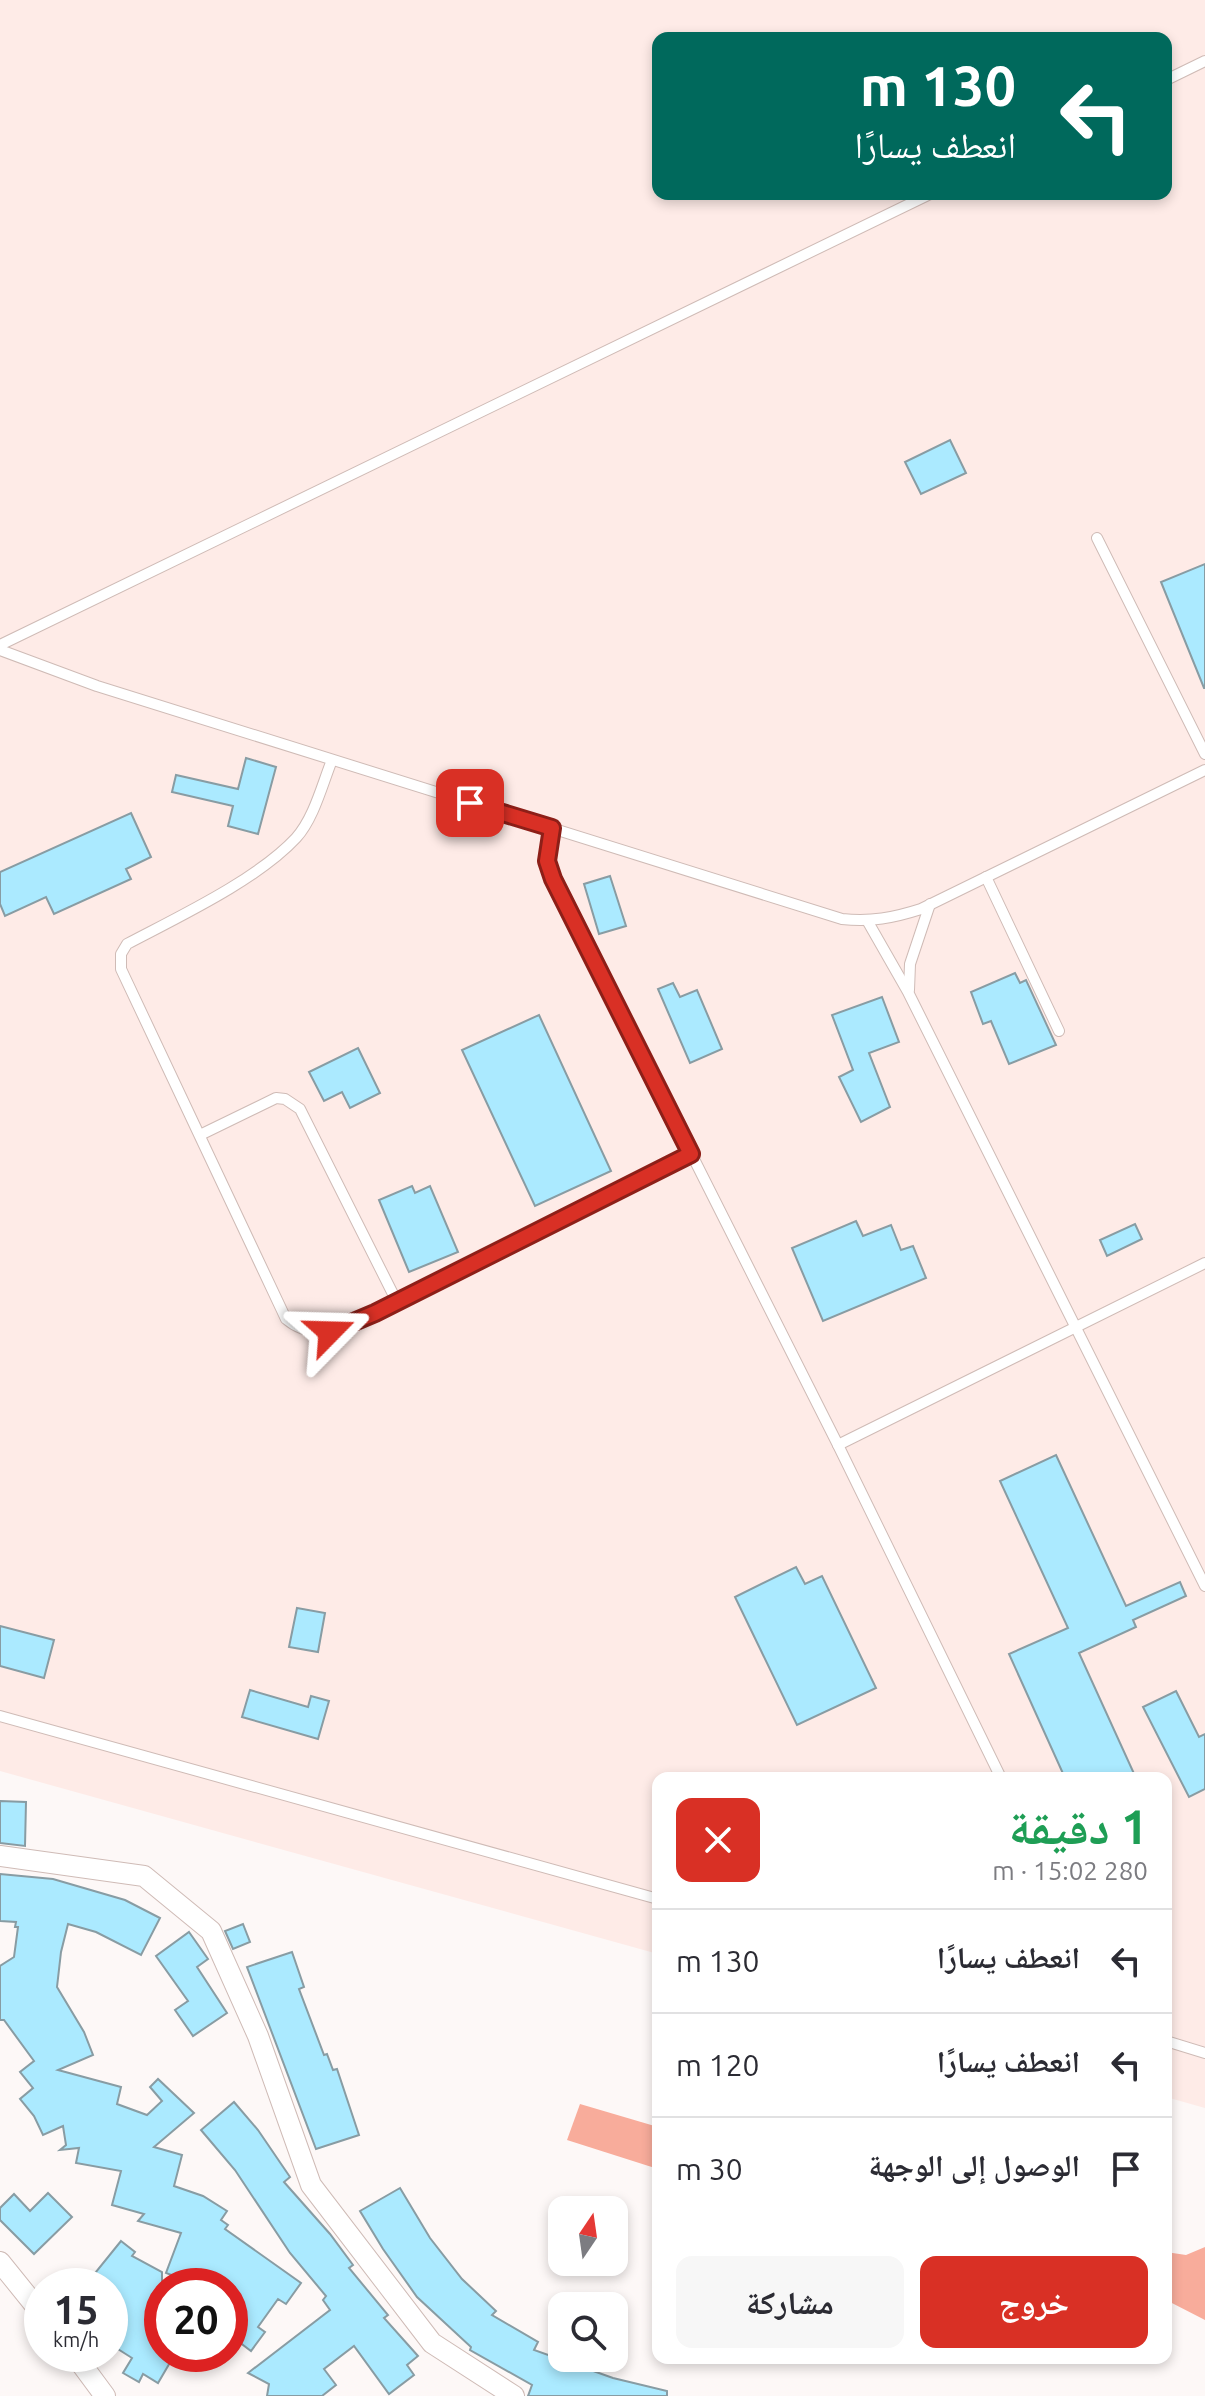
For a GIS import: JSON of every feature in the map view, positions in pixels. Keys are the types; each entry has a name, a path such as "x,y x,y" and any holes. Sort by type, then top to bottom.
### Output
{"street":[{"path":"0,1856 144,1876 211,1931 258,2036 311,2185 432,2343 514,2396"},
{"path":"0,2262 24,2292"},
{"path":"87,2372 105,2396"}],"lane":[{"path":"1172,77 1205,61"},
{"path":"0,648 918,200"},
{"path":"1097,538 1205,754"},
{"path":"0,648 97,686 842,919 868,922 894,918 930,904 1205,770"},
{"path":"332,760 308,821 296,838 236,884 127,944 121,954 121,969 286,1319 295,1327 313,1332 330,1332 353,1324 691,1154"},
{"path":"552,828 547,861 553,879 838,1445 998,1772"},
{"path":"986,877 1059,1031"},
{"path":"908,992 910,964 930,904"},
{"path":"868,922 908,992 1205,1586"},
{"path":"200,1135 276,1098 292,1102 300,1109 397,1302"},
{"path":"838,1445 1205,1263"},
{"path":"0,1716 652,1897"},
{"path":"1172,2043 1205,2053"}],"shaded area":[{"path":"0,0 1205,0 1205,2108 1172,2099 1172,1772 652,1772 652,1952 0,1771"},
{"path":"580,2104 652,2125 652,2167 567,2140"},
{"path":"1205,2247 1205,2320 1172,2303 1172,2253 1186,2255"}],"building":[{"path":"950,440 966,473 921,494 905,462"},
{"path":"1205,564 1205,688 1204,688 1161,582"},
{"path":"246,758 276,767 258,834 228,826 233,806 172,792 176,775 238,789"},
{"path":"131,813 151,857 126,869 131,879 54,914 46,897 5,916 0,904 0,872"},
{"path":"610,876 626,926 599,934 584,884"},
{"path":"1015,973 1020,983 1026,980 1056,1045 1009,1064 991,1021 983,1024 971,992"},
{"path":"673,983 680,997 697,990 722,1049 690,1063 658,989"},
{"path":"882,997 899,1042 869,1053 890,1107 861,1122 839,1077 853,1070 832,1015"},
{"path":"539,1015 611,1171 535,1206 462,1050"},
{"path":"358,1048 380,1093 350,1108 342,1092 324,1101 309,1072"},
{"path":"412,1186 415,1193 430,1186 458,1252 409,1272 379,1200"},
{"path":"856,1221 863,1236 891,1225 901,1250 913,1246 926,1278 823,1321 792,1248"},
{"path":"1135,1224 1142,1239 1107,1256 1100,1240"},
{"path":"1056,1455 1126,1606 1180,1582 1186,1596 1133,1620 1136,1627 1079,1653 1133,1772 1062,1772 1009,1654 1068,1628 1000,1481"},
{"path":"796,1567 805,1584 822,1576 876,1688 797,1725 735,1597"},
{"path":"297,1608 325,1613 318,1652 289,1647"},
{"path":"0,1626 54,1640 44,1678 0,1666"},
{"path":"250,1690 308,1707 311,1696 329,1701 318,1739 242,1717"},
{"path":"1176,1691 1199,1737 1205,1734 1205,1789 1189,1797 1143,1707"},
{"path":"0,1801 26,1802 25,1846 0,1843"},
{"path":"0,1874 53,1879 125,1900 160,1918 141,1955 96,1932 68,1924 57,1987 84,2032 93,2055 58,2070 121,2087 117,2104 147,2115 162,2101 150,2087 158,2079 194,2113 154,2147 182,2155 174,2186 203,2196 227,2211 221,2220 228,2225 225,2229 301,2283 286,2304 278,2299 258,2327 265,2332 251,2351 248,2349 248,2268 168,2268 181,2233 138,2221 144,2214 112,2205 121,2171 76,2163 79,2148 60,2150 66,2145 63,2126 43,2135 34,2116 20,2099 33,2088 20,2072 34,2061 4,2020 0,2020 0,1966 14,1957 18,1927 15,1927 16,1922 0,1921"},
{"path":"243,1924 250,1942 233,1949 225,1931"},
{"path":"189,1932 208,1959 197,1967 227,2013 193,2036 175,2010 188,2001 156,1956"},
{"path":"292,1952 304,1987 299,1989 324,2055 327,2054 333,2070 337,2069 359,2135 316,2149 247,1967"},
{"path":"234,2102 258,2130 290,2177 284,2182 330,2234 353,2265 349,2268 388,2315 384,2318 418,2356 407,2365 414,2375 389,2394 354,2346 324,2369 336,2385 322,2396 267,2396 269,2384 248,2373 330,2310 323,2300 326,2296 290,2253 235,2170 201,2130"},
{"path":"400,2188 430,2238 462,2279 496,2311 492,2315 538,2342 534,2350 548,2355 548,2372 596,2372 667,2391 667,2396 528,2396 532,2385 470,2350 471,2347 417,2297 360,2211"},
{"path":"48,2193 72,2217 34,2254 0,2220 0,2208 14,2194 30,2211"},
{"path":"121,2241 135,2252 132,2256 154,2268 144,2268 144,2372 164,2372 158,2383 143,2374 139,2382 123,2373 128,2372 132,2358 128,2355 128,2268 99,2268"}],"route":[{"path":"330,1332 353,1324 691,1154 553,879 547,861 552,828 470,803"}]}
